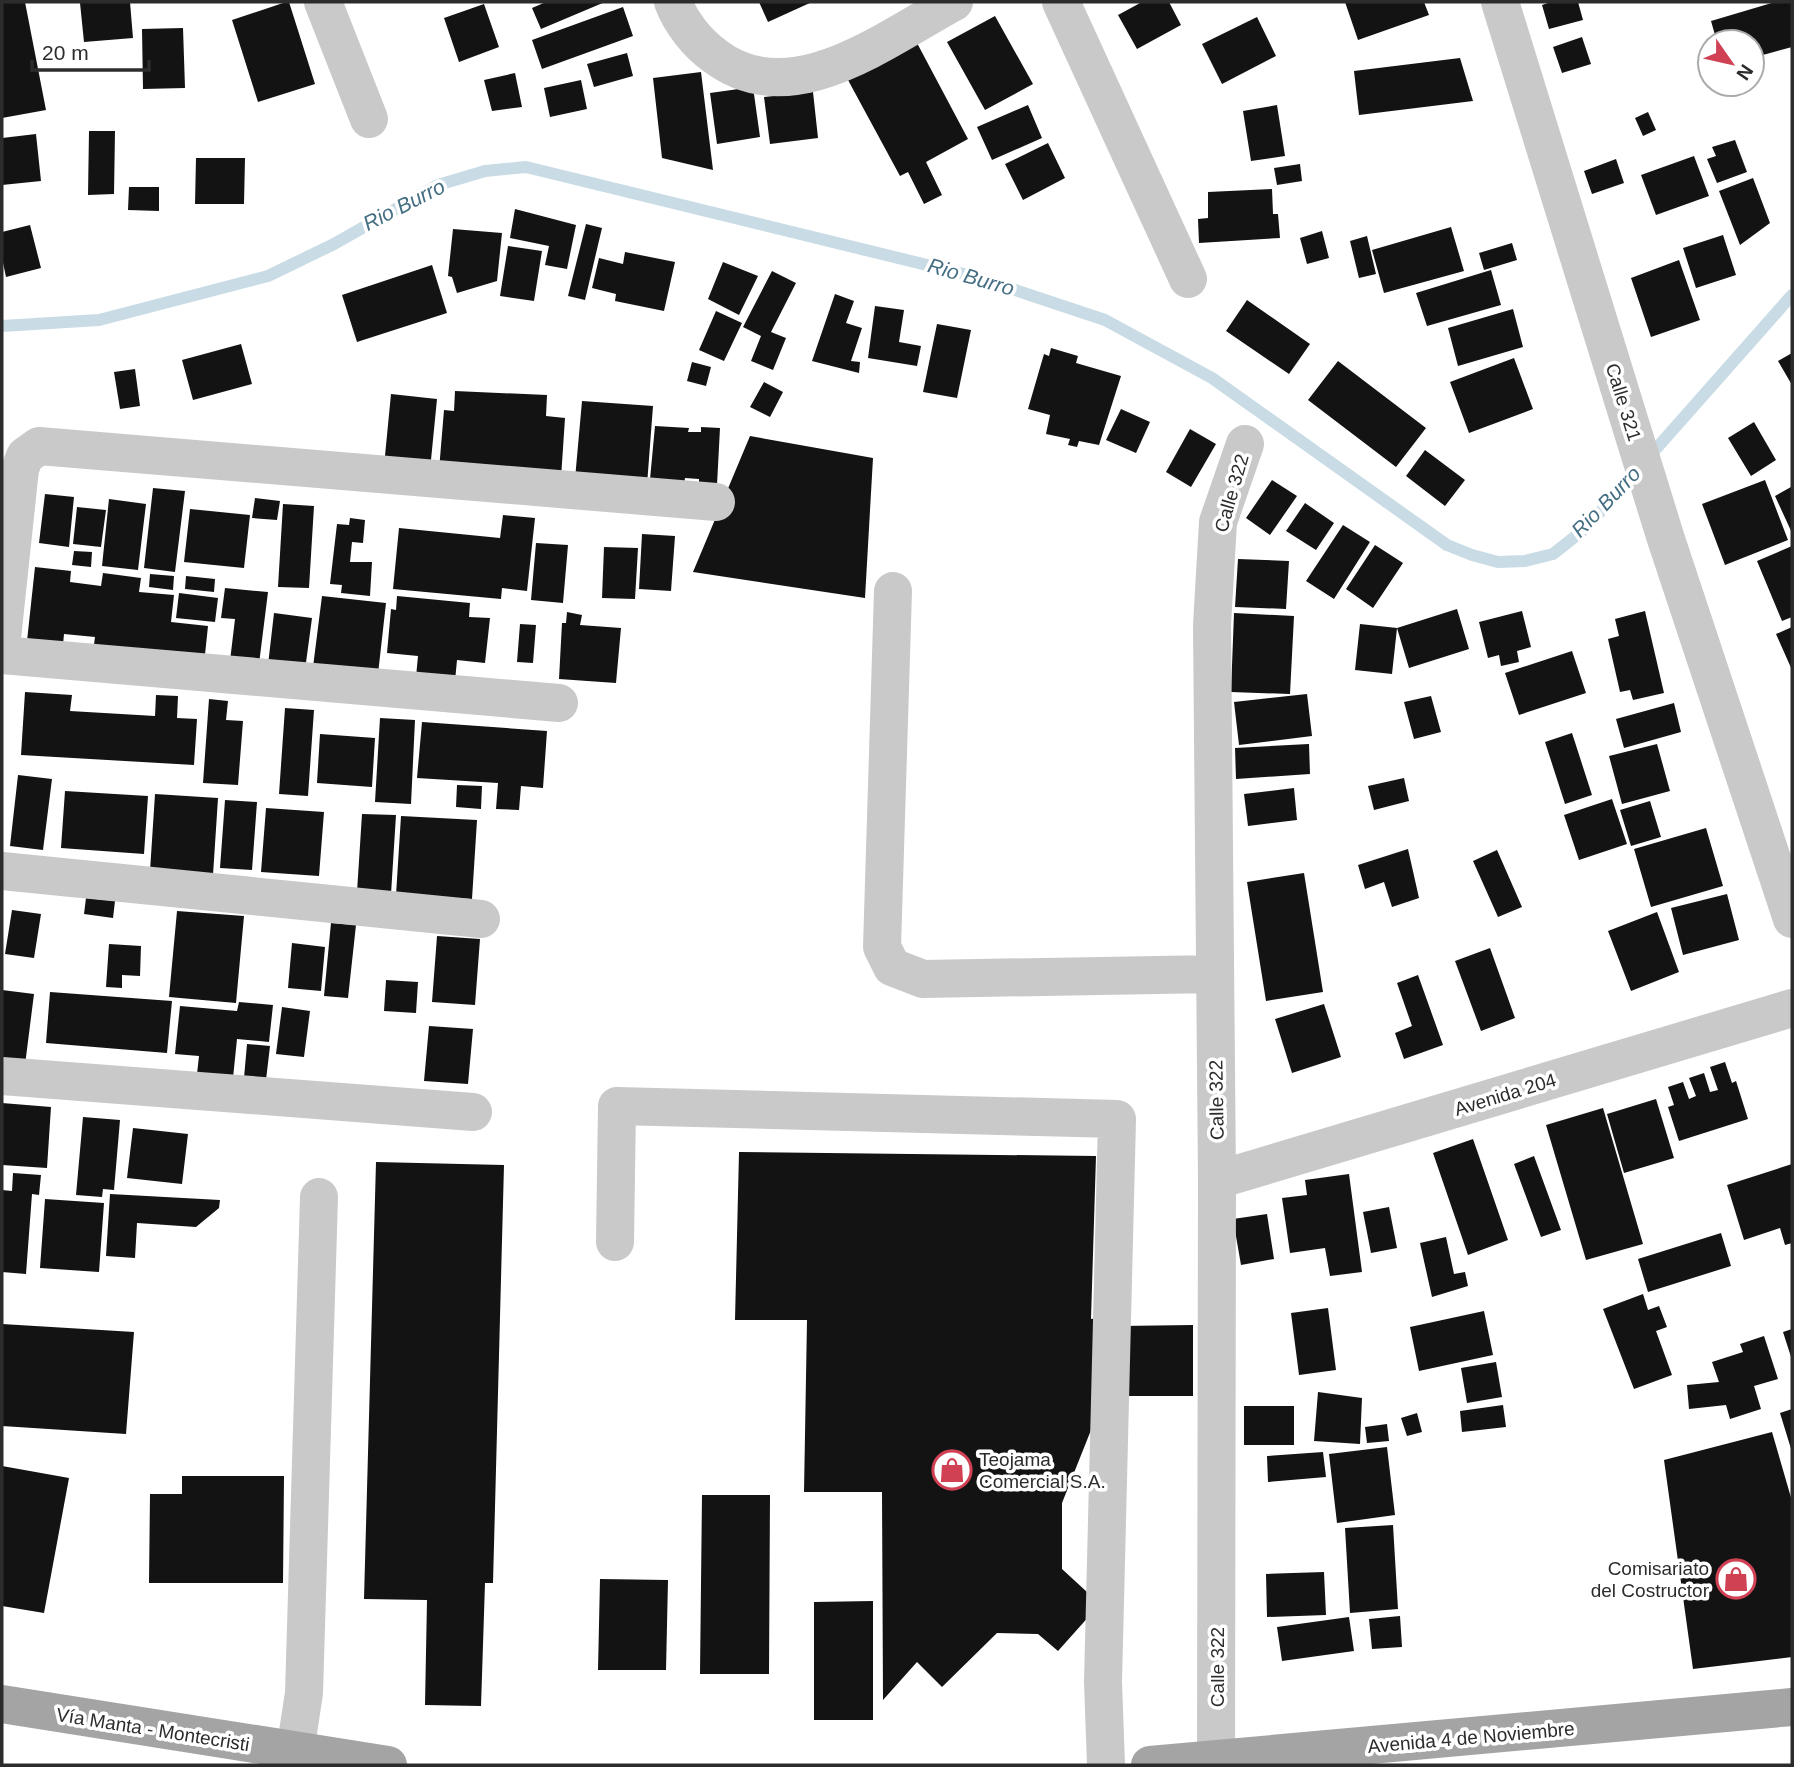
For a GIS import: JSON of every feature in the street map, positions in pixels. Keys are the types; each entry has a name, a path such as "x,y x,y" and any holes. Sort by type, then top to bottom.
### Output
{"main road":[{"name":"Vía Manta - Montecristi","path":"2,1704 388,1765"},
{"name":"Avenida 4 de Noviembre","path":"1150,1765 1211,1763 1792,1707"}],"street":[{"path":"323,2 369,119"},
{"path":"673,2 702,47 731,69 766,77 800,77 834,67 954,2"},
{"path":"1061,2 1188,279"},
{"name":"Calle 321","path":"1500,2 1665,536 1792,919"},
{"name":"Calle 322","path":"1211,1763 1217,1180 1213,612 1219,522 1245,443"},
{"path":"2,638 20,470 25,456 39,446 716,502"},
{"path":"893,591 882,947 892,967 923,979 1214,974"},
{"path":"2,654 559,704"},
{"path":"2,871 481,919"},
{"name":"Avenida 204","path":"1217,1180 1792,1008"},
{"path":"2,1076 473,1112"},
{"path":"615,1242 617,1106 1117,1119 1103,1682 1106,1765"},
{"path":"295,1752 304,1693 319,1197"}],"building":[{"path":"2,2 25,2 46,110 2,118"},
{"path":"130,2 133,38 84,42 80,3"},
{"path":"289,2 315,84 258,102 232,20"},
{"path":"546,2 605,2 541,29 532,8"},
{"path":"759,2 812,2 768,22"},
{"path":"1142,2 1169,2 1181,25 1137,49 1118,15"},
{"path":"1345,2 1424,2 1429,15 1358,40"},
{"path":"1551,2 1578,2 1583,20 1549,29 1542,5"},
{"path":"1775,2 1792,2 1792,47 1766,54 1766,28 1713,28 1711,21"},
{"path":"484,4 499,47 459,62 444,18"},
{"path":"623,7 633,36 542,69 532,40"},
{"path":"995,16 1033,84 985,110 947,42"},
{"path":"1257,17 1276,56 1222,84 1202,44"},
{"path":"183,28 185,88 143,89 142,29"},
{"path":"1582,37 1591,64 1562,73 1553,47"},
{"path":"917,43 968,139 926,162 942,195 924,204 908,172 900,176 848,80"},
{"path":"627,53 633,76 594,87 587,64"},
{"path":"1460,58 1473,101 1359,115 1354,71"},
{"path":"701,72 713,170 662,158 653,78"},
{"path":"515,73 522,107 492,111 484,80"},
{"path":"581,80 587,109 550,117 544,88"},
{"path":"753,87 760,137 717,144 710,93"},
{"path":"813,92 818,138 770,144 764,97"},
{"path":"1028,105 1042,138 992,160 977,127"},
{"path":"1277,105 1285,156 1251,161 1243,111"},
{"path":"1648,112 1656,130 1643,136 1635,118"},
{"path":"89,131 115,131 114,194 88,195"},
{"path":"36,134 41,181 2,185 2,138"},
{"path":"1735,140 1747,172 1717,183 1707,159 1716,156 1712,147"},
{"path":"1048,143 1065,178 1023,200 1005,164"},
{"path":"1694,156 1709,196 1656,215 1641,175"},
{"path":"196,158 245,158 244,204 195,204"},
{"path":"1616,159 1624,183 1592,194 1584,171"},
{"path":"1300,164 1302,181 1277,185 1274,168"},
{"path":"1753,178 1770,223 1740,245 1719,191"},
{"path":"129,187 159,187 159,211 128,210"},
{"path":"1272,189 1273,214 1278,214 1280,238 1199,243 1198,219 1208,218 1208,192"},
{"path":"515,209 576,225 567,269 545,265 549,246 510,238"},
{"path":"586,224 602,228 585,300 568,296"},
{"path":"30,225 41,268 6,277 2,258 2,232"},
{"path":"1451,227 1464,271 1384,293 1372,250"},
{"path":"453,229 502,233 497,281 457,293 452,277 448,276"},
{"path":"1322,231 1329,258 1307,264 1300,238"},
{"path":"1723,235 1736,275 1696,288 1683,248"},
{"path":"1367,236 1376,274 1359,278 1350,241"},
{"path":"1512,243 1517,260 1484,270 1479,253"},
{"path":"508,246 542,251 534,301 500,296"},
{"path":"625,252 675,262 664,311 615,301 616,294 592,288 599,258 623,264"},
{"path":"1679,260 1700,320 1651,337 1631,278"},
{"path":"723,262 758,276 739,315 708,299"},
{"path":"432,265 447,313 357,342 342,295"},
{"path":"1491,270 1501,305 1427,326 1416,293"},
{"path":"772,271 796,283 771,332 786,338 773,370 751,361 761,336 743,327"},
{"path":"835,294 854,301 846,323 862,328 851,361 860,362 859,373 812,361"},
{"path":"1247,300 1310,344 1289,374 1226,331"},
{"path":"875,306 904,310 899,342 921,346 917,366 868,358"},
{"path":"1513,309 1523,347 1458,366 1448,328"},
{"path":"716,311 742,323 724,361 699,350"},
{"path":"937,324 971,330 957,398 923,392"},
{"path":"241,344 252,384 193,400 182,360"},
{"path":"1051,348 1078,356 1076,363 1121,376 1099,445 1079,441 1077,447 1068,445 1070,439 1046,434 1050,415 1028,409 1044,354 1049,356"},
{"path":"1792,353 1792,385 1778,361"},
{"path":"1514,358 1533,409 1469,433 1450,382"},
{"path":"1338,361 1426,428 1396,467 1308,400"},
{"path":"692,362 711,367 706,386 687,381"},
{"path":"135,369 140,406 120,409 114,372"},
{"path":"764,382 783,392 770,417 750,407"},
{"path":"455,391 547,395 546,416 565,418 561,478 439,470 444,410 454,411"},
{"path":"391,394 437,399 430,470 384,466"},
{"path":"582,401 653,406 647,485 575,479"},
{"path":"1121,409 1150,422 1136,453 1106,440"},
{"path":"1754,422 1776,460 1751,476 1728,438"},
{"path":"655,426 689,428 688,432 701,432 701,427 720,428 717,485 699,484 699,479 685,478 683,492 649,490"},
{"path":"1190,429 1216,444 1191,487 1166,472"},
{"path":"750,436 873,458 865,598 693,572"},
{"path":"1425,450 1465,480 1445,506 1406,476"},
{"path":"1272,480 1297,496 1270,535 1246,518"},
{"path":"1765,480 1788,540 1725,565 1702,504"},
{"path":"1791,487 1792,489 1792,533 1775,496"},
{"path":"153,488 185,491 175,572 144,568"},
{"path":"45,494 74,497 69,547 39,543"},
{"path":"255,498 280,501 277,520 252,518"},
{"path":"109,499 146,504 138,570 102,566"},
{"path":"1305,503 1334,523 1316,550 1286,531"},
{"path":"283,504 314,506 309,588 278,587"},
{"path":"77,507 106,510 101,547 73,544"},
{"path":"190,509 250,515 244,568 184,562"},
{"path":"503,515 535,518 527,591 502,588 501,599 393,589 399,528 500,538"},
{"path":"350,518 365,520 363,543 352,542 350,562 372,562 370,596 341,593 342,585 330,584 337,524 349,525"},
{"path":"1343,525 1370,542 1334,599 1306,581"},
{"path":"642,534 675,536 671,591 639,589"},
{"path":"536,543 568,545 563,603 531,600"},
{"path":"1375,545 1403,563 1373,608 1346,589"},
{"path":"1792,546 1792,617 1782,621 1757,561"},
{"path":"604,547 638,548 635,599 602,598"},
{"path":"74,551 92,552 91,567 72,565"},
{"path":"1238,559 1289,561 1286,609 1235,607"},
{"path":"35,567 71,571 70,582 101,586 103,573 141,578 139,592 174,595 171,622 208,626 204,664 93,652 95,637 64,634 63,645 27,641"},
{"path":"150,574 174,576 173,590 149,587"},
{"path":"186,576 215,579 214,592 185,589"},
{"path":"225,588 268,592 259,664 230,661 235,619 221,618"},
{"path":"179,593 218,598 215,622 176,618"},
{"path":"322,596 386,603 378,674 313,667"},
{"path":"397,596 470,603 469,617 490,618 485,663 457,660 455,681 416,677 418,656 387,653 391,609 396,610"},
{"path":"1457,609 1469,649 1409,668 1397,628"},
{"path":"1522,611 1531,647 1517,651 1519,662 1501,666 1499,655 1488,658 1479,622"},
{"path":"1645,611 1664,693 1633,700 1630,690 1620,692 1608,639 1619,636 1615,619"},
{"path":"567,612 582,615 580,625 621,628 616,683 559,679 562,623 566,623"},
{"path":"274,613 312,618 305,670 268,665"},
{"path":"1234,613 1294,616 1290,694 1231,692"},
{"path":"520,624 536,625 533,663 517,662"},
{"path":"1360,624 1397,628 1392,674 1355,670"},
{"path":"1792,627 1792,670 1776,634"},
{"path":"1572,651 1586,693 1519,715 1505,673"},
{"path":"25,692 72,695 70,711 155,716 156,695 178,696 177,718 197,719 194,765 21,755"},
{"path":"1307,694 1312,736 1239,745 1234,702"},
{"path":"1431,696 1441,732 1414,739 1404,702"},
{"path":"209,699 228,701 226,720 243,721 238,785 203,783"},
{"path":"1674,703 1681,732 1624,748 1616,719"},
{"path":"285,708 314,710 308,796 279,794"},
{"path":"380,718 415,720 411,804 375,802"},
{"path":"422,722 547,731 543,788 521,786 519,810 496,809 498,783 417,778"},
{"path":"1572,733 1592,795 1565,804 1545,742"},
{"path":"320,734 375,738 372,787 317,783"},
{"path":"1309,744 1310,774 1236,779 1235,748"},
{"path":"1657,744 1670,791 1622,804 1609,756"},
{"path":"18,775 52,779 43,850 10,846"},
{"path":"1404,778 1409,801 1374,810 1368,786"},
{"path":"457,785 482,786 481,809 456,807"},
{"path":"1294,788 1297,820 1248,826 1244,794"},
{"path":"65,791 148,796 144,854 61,848"},
{"path":"155,794 218,798 213,875 150,871"},
{"path":"1612,799 1627,844 1579,860 1564,815"},
{"path":"225,800 257,802 252,870 220,868"},
{"path":"1650,801 1661,837 1631,846 1620,810"},
{"path":"266,808 324,812 319,876 261,872"},
{"path":"362,814 396,815 391,894 357,892"},
{"path":"401,816 477,820 472,899 396,895"},
{"path":"1706,828 1723,886 1651,907 1634,849"},
{"path":"1408,849 1419,898 1392,907 1384,882 1365,889 1358,865"},
{"path":"1497,850 1522,907 1498,917 1473,861"},
{"path":"1304,873 1323,992 1266,1001 1247,882"},
{"path":"1727,894 1739,940 1683,955 1671,908"},
{"path":"86,898 115,901 113,918 84,914"},
{"path":"12,910 41,914 34,958 5,954"},
{"path":"177,911 244,916 236,1003 169,997"},
{"path":"1657,912 1679,972 1631,991 1608,931"},
{"path":"331,923 356,925 348,998 324,996"},
{"path":"437,936 480,939 475,1005 432,1002"},
{"path":"292,943 325,947 321,991 288,988"},
{"path":"109,944 141,946 140,976 122,975 122,988 106,987"},
{"path":"1490,948 1515,1018 1481,1031 1455,961"},
{"path":"1418,975 1443,1045 1404,1059 1395,1033 1412,1026 1397,983"},
{"path":"386,980 418,982 416,1013 384,1011"},
{"path":"2,990 34,994 25,1065 2,1062"},
{"path":"50,992 172,1001 167,1053 46,1043"},
{"path":"239,1002 273,1005 269,1042 237,1039 233,1078 197,1074 199,1056 175,1054 180,1006 237,1011"},
{"path":"1324,1004 1341,1057 1292,1073 1275,1019"},
{"path":"282,1007 310,1011 304,1057 276,1054"},
{"path":"429,1026 473,1029 468,1084 424,1081"},
{"path":"247,1044 270,1046 266,1080 244,1078"},
{"path":"1725,1062 1732,1083 1736,1081 1748,1119 1679,1141 1668,1107 1674,1105 1668,1087 1683,1082 1689,1099 1696,1096 1689,1078 1704,1073 1710,1092 1718,1090 1710,1067"},
{"path":"1656,1099 1674,1158 1624,1173 1607,1114"},
{"path":"2,1103 51,1107 47,1168 2,1165"},
{"path":"1603,1108 1643,1244 1586,1260 1546,1125"},
{"path":"83,1117 120,1120 114,1190 103,1189 102,1197 76,1195"},
{"path":"133,1128 188,1134 182,1184 127,1178"},
{"path":"1473,1139 1508,1240 1468,1255 1433,1153"},
{"path":"739,1152 1096,1156 1091,1319 1097,1318 1097,1415 1062,1503 1062,1569 1100,1604 1058,1651 1038,1634 997,1633 942,1687 917,1662 883,1700 882,1492 804,1492 807,1320 735,1320"},
{"path":"1534,1156 1561,1230 1541,1237 1514,1164"},
{"path":"376,1162 504,1165 493,1583 485,1583 481,1706 425,1705 427,1600 364,1599"},
{"path":"1792,1164 1792,1243 1785,1245 1780,1228 1744,1240 1727,1185"},
{"path":"13,1173 41,1175 39,1195 32,1194 26,1274 2,1272 2,1190 12,1191"},
{"path":"1349,1174 1362,1272 1330,1276 1325,1248 1290,1253 1282,1198 1307,1195 1305,1180"},
{"path":"110,1194 220,1200 219,1208 196,1227 137,1223 135,1258 106,1256"},
{"path":"45,1199 104,1203 99,1272 40,1268"},
{"path":"1389,1207 1397,1248 1371,1253 1363,1212"},
{"path":"1267,1214 1274,1259 1241,1265 1233,1219"},
{"path":"1721,1233 1731,1266 1648,1292 1638,1259"},
{"path":"1446,1237 1454,1274 1465,1272 1468,1286 1432,1297 1420,1243"},
{"path":"1643,1294 1648,1310 1659,1306 1667,1327 1656,1331 1672,1375 1634,1389 1603,1309"},
{"path":"1328,1308 1336,1370 1299,1375 1291,1313"},
{"path":"1484,1311 1493,1355 1419,1371 1410,1327"},
{"path":"2,1324 134,1332 126,1434 2,1426"},
{"path":"1193,1325 1193,1396 1120,1396 1120,1326"},
{"path":"1792,1329 1792,1360 1783,1332"},
{"path":"1764,1336 1778,1379 1754,1386 1761,1409 1730,1419 1726,1405 1689,1409 1687,1385 1719,1382 1712,1362 1743,1352 1740,1344"},
{"path":"1496,1362 1502,1397 1467,1403 1461,1368"},
{"path":"1318,1392 1362,1398 1360,1444 1314,1441"},
{"path":"1503,1405 1506,1427 1462,1432 1460,1411"},
{"path":"1244,1406 1294,1406 1294,1445 1244,1445"},
{"path":"1792,1409 1792,1452 1780,1413"},
{"path":"1417,1413 1422,1432 1407,1436 1401,1418"},
{"path":"1387,1424 1389,1441 1367,1443 1365,1427"},
{"name":"Comisariato del Costructor","path":"1772,1432 1792,1501 1792,1657 1693,1669 1664,1460"},
{"path":"1387,1447 1395,1515 1337,1523 1329,1454"},
{"path":"1323,1452 1326,1477 1268,1482 1267,1456"},
{"path":"2,1466 69,1478 44,1613 2,1606"},
{"path":"182,1476 284,1476 283,1583 149,1583 150,1494 182,1494"},
{"path":"702,1495 770,1495 769,1674 700,1674"},
{"path":"1393,1525 1398,1609 1350,1613 1345,1528"},
{"path":"1324,1572 1326,1615 1267,1617 1266,1574"},
{"path":"600,1579 668,1580 666,1670 598,1670"},
{"path":"873,1601 873,1720 814,1720 814,1602"},
{"path":"1400,1616 1402,1647 1372,1649 1369,1619"},
{"path":"1349,1617 1354,1651 1282,1661 1277,1627"}],"waterway":[{"name":"Rio Burro","path":"2,326 99,320 268,276 334,244 438,185 485,171 526,167 976,277 1105,320 1212,378 1447,545 1498,562 1525,561 1553,554 1586,528 1792,295"}],"place":[{"name":"Teojama Comercial S.A.","path":"952,1470"},
{"name":"Comisariato del Costructor","path":"1736,1579"}]}
